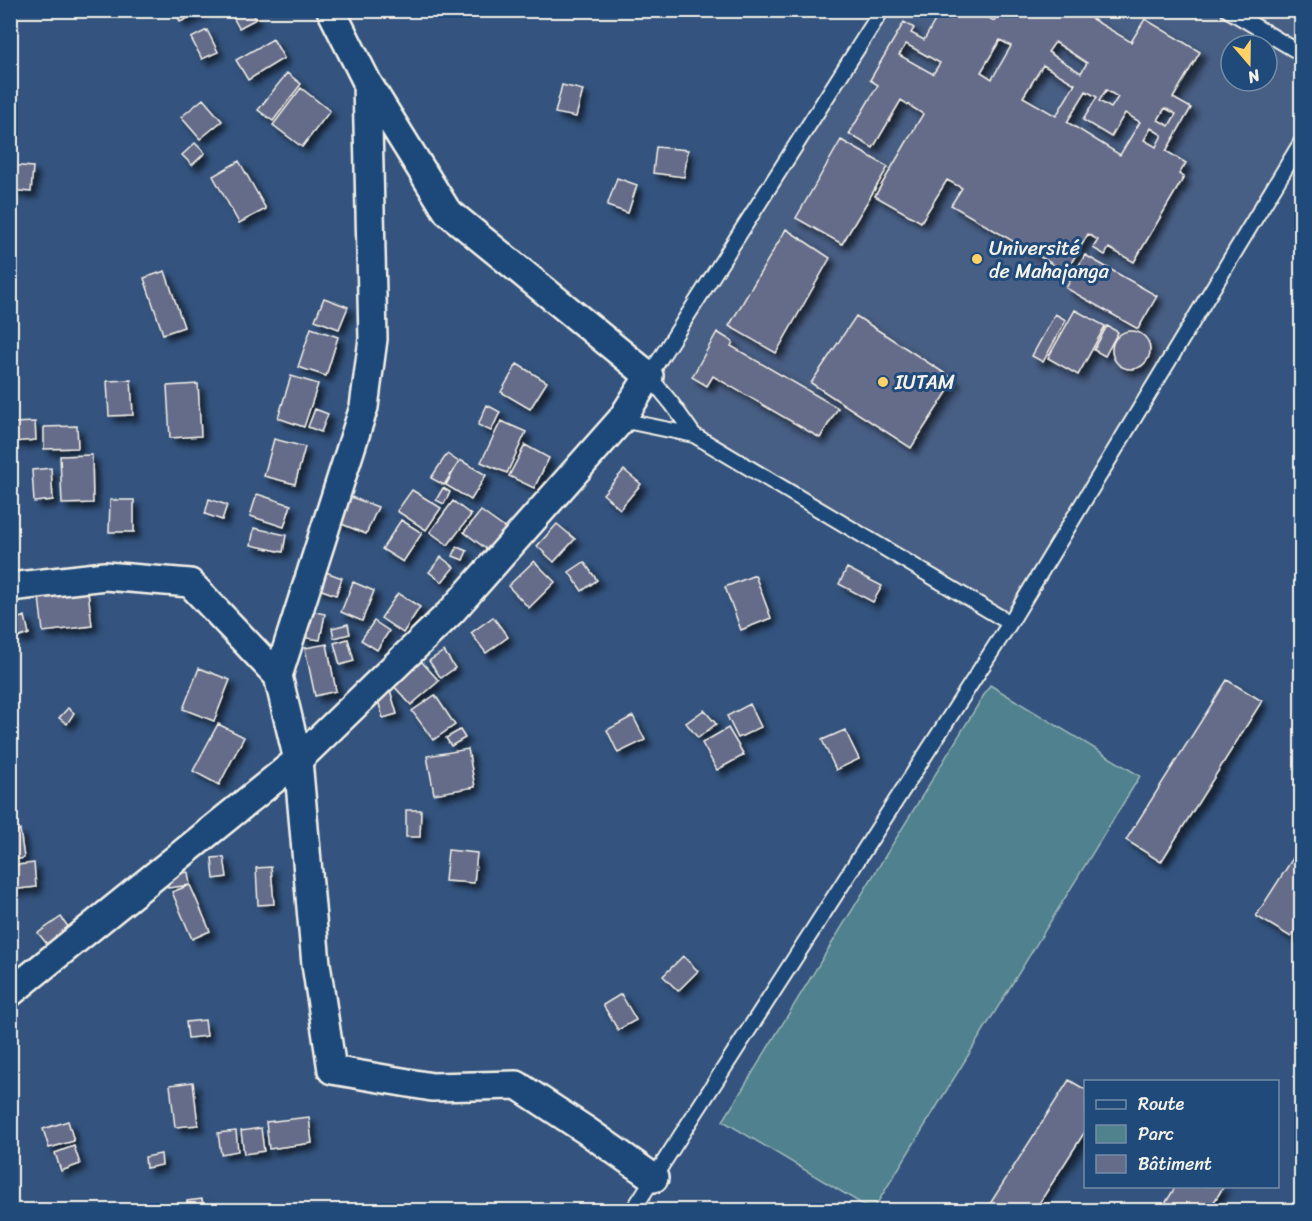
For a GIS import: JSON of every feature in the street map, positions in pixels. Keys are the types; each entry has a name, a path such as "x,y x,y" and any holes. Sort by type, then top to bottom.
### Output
{"street":[{"path":"10,993 298,760 452,611 621,420 649,376 447,211 367,82 332,10"},
{"path":"278,676 364,407 373,339 367,82"},
{"path":"10,587 105,576 190,583 278,676 298,760 316,964 332,1070 432,1087 517,1085 654,1178"}],"lane":[{"path":"694,435 649,376 882,10"},
{"path":"1228,10 1302,54"},
{"path":"633,1210 1010,623 1302,141"},
{"path":"621,420 694,435 1010,623"}],"shaded area":[{"name":"Université de Mahajanga","path":"882,11 1301,11 1301,141 1010,623 694,435 649,376"}],"green space":[{"path":"990,685 1140,776 872,1210 723,1121"}],"building":[{"path":"176,10 205,10 180,22"},
{"path":"229,10 251,10 256,19 239,28"},
{"path":"941,10 976,10 994,21 1000,10 1077,10 1131,42 1145,19 1200,52 1173,98 1191,108 1166,151 1186,163 1179,174 1184,177 1134,262 1109,248 1105,255 1093,248 1098,240 1088,234 1066,272 951,205 962,188 947,180 921,222 875,196 923,114 901,100 873,148 849,134 878,85 870,80 904,22 914,28 911,33 924,40","holes":["1000,40 1011,46 992,79 981,72","1055,42 1087,63 1081,73 1048,52","906,44 940,63 933,74 899,55","1043,65 1075,84 1056,116 1023,97","1106,90 1118,97 1111,108 1099,101","1086,91 1097,97 1083,120 1111,137 1125,113 1140,122 1120,155 1067,122","1165,108 1176,114 1169,126 1158,120","1151,128 1162,135 1156,147 1144,140"]},
{"path":"207,30 218,52 202,59 191,38"},
{"path":"273,39 284,58 248,80 236,60"},
{"path":"287,73 301,84 273,121 258,110"},
{"path":"562,85 583,90 576,117 555,113"},
{"path":"301,88 330,111 302,147 273,125"},
{"path":"203,99 222,121 200,139 181,117"},
{"path":"841,140 888,167 842,244 796,218"},
{"path":"195,143 205,153 192,165 182,155"},
{"path":"656,147 688,150 684,177 653,173"},
{"path":"239,161 266,209 239,223 213,176"},
{"path":"10,165 33,167 31,192 10,190"},
{"path":"617,178 637,185 628,213 607,206"},
{"path":"786,229 830,258 776,353 729,326"},
{"path":"1085,255 1157,296 1138,329 1066,288"},
{"path":"165,271 184,327 163,334 144,278"},
{"path":"324,298 348,307 339,329 315,320"},
{"path":"1075,310 1105,326 1078,375 1048,358"},
{"path":"1055,314 1066,320 1043,362 1032,356"},
{"name":"IUTAM","path":"856,316 955,380 911,448 811,383"},
{"path":"1107,326 1118,332 1105,356 1094,350"},
{"path":"311,328 338,337 326,376 298,367"},
{"path":"1131,331 1145,336 1150,350 1145,364 1131,369 1117,364 1112,350 1117,336"},
{"path":"717,332 733,342 731,346 838,408 820,438 713,376 707,386 692,377"},
{"path":"517,364 547,382 530,409 501,392"},
{"path":"291,376 318,384 304,427 278,418"},
{"path":"131,380 133,415 109,416 107,381"},
{"path":"198,384 201,436 170,438 167,386"},
{"path":"487,405 500,412 491,431 478,425"},
{"path":"315,409 328,414 321,432 308,427"},
{"path":"501,421 526,432 507,473 481,462"},
{"path":"35,422 36,440 13,442 12,423"},
{"path":"77,426 78,448 44,449 44,427"},
{"path":"274,439 305,447 295,484 264,476"},
{"path":"525,445 549,458 534,488 509,476"},
{"path":"447,454 459,462 444,485 431,478"},
{"path":"92,455 93,503 62,504 60,456"},
{"path":"460,460 486,475 471,500 446,485"},
{"path":"51,468 53,500 34,502 32,470"},
{"path":"624,470 641,484 620,509 603,494"},
{"path":"443,488 450,492 444,504 436,500"},
{"path":"412,490 441,508 426,530 397,511"},
{"path":"257,494 291,505 284,527 250,516"},
{"path":"343,494 378,507 366,534 332,520"},
{"path":"209,499 227,505 222,520 205,514"},
{"path":"110,500 134,500 134,532 109,532"},
{"path":"453,501 471,515 448,545 430,532"},
{"path":"481,511 506,529 489,551 464,532"},
{"path":"401,520 422,533 403,562 382,549"},
{"path":"557,524 575,539 554,562 537,546"},
{"path":"254,528 286,535 283,552 251,545"},
{"path":"457,547 467,551 463,560 453,556"},
{"path":"441,557 454,567 442,582 429,572"},
{"path":"534,561 555,582 529,608 508,586"},
{"path":"584,562 597,580 582,591 569,572"},
{"path":"847,568 882,586 873,602 839,584"},
{"path":"323,571 342,578 336,595 316,588"},
{"path":"755,575 771,618 741,630 725,587"},
{"path":"353,582 374,591 362,621 341,612"},
{"path":"88,591 92,626 43,632 39,597"},
{"path":"398,593 420,607 403,633 381,618"},
{"path":"306,610 325,614 320,640 300,637"},
{"path":"25,616 29,634 17,638 13,620"},
{"path":"493,617 508,637 486,653 471,633"},
{"path":"374,621 389,631 377,650 361,640"},
{"path":"348,624 350,634 334,638 332,628"},
{"path":"348,639 354,661 340,665 334,643"},
{"path":"327,644 336,691 315,696 305,648"},
{"path":"444,651 455,668 441,678 429,661"},
{"path":"421,661 439,681 411,705 393,685"},
{"path":"199,668 230,680 214,721 183,709"},
{"path":"1227,680 1262,701 1161,862 1126,840"},
{"path":"390,690 397,714 383,718 376,693"},
{"path":"435,695 455,725 433,740 412,711"},
{"path":"750,704 761,727 738,738 727,716"},
{"path":"68,708 74,713 67,724 59,718"},
{"path":"704,710 716,724 698,738 686,723"},
{"path":"633,716 645,740 618,753 607,730"},
{"path":"218,724 244,737 219,785 193,771"},
{"path":"728,728 744,755 717,770 702,743"},
{"path":"460,730 465,738 451,746 446,738"},
{"path":"845,730 859,759 836,770 822,740"},
{"path":"468,749 475,787 434,794 427,756"},
{"path":"406,810 421,810 420,837 406,837"},
{"path":"20,830 24,858 10,861 10,832"},
{"path":"1302,844 1302,921 1291,937 1256,916"},
{"path":"448,850 477,853 474,883 445,881"},
{"path":"224,857 227,877 214,879 212,858"},
{"path":"34,863 36,887 10,890 10,866"},
{"path":"271,867 274,904 258,905 256,868"},
{"path":"188,872 190,885 168,888 166,875"},
{"path":"190,885 210,931 192,939 172,892"},
{"path":"61,917 69,928 47,944 38,933"},
{"path":"683,956 698,971 678,991 663,976"},
{"path":"621,994 636,1020 618,1030 603,1005"},
{"path":"205,1020 207,1036 188,1038 186,1022"},
{"path":"1069,1080 1084,1089 1084,1133 1035,1210 986,1210"},
{"path":"193,1082 198,1125 175,1127 170,1085"},
{"path":"309,1117 312,1143 269,1149 266,1122"},
{"path":"68,1121 74,1141 49,1148 43,1129"},
{"path":"261,1128 264,1151 244,1154 241,1131"},
{"path":"236,1131 238,1151 221,1154 218,1133"},
{"path":"74,1146 80,1164 61,1171 55,1153"},
{"path":"161,1154 162,1165 146,1168 145,1157"},
{"path":"1175,1188 1223,1188 1209,1210 1161,1210"},
{"path":"202,1199 204,1210 188,1210 187,1201"}],"place":[{"name":"Université de Mahajanga","path":"977,259"},
{"name":"IUTAM","path":"883,382"}]}
